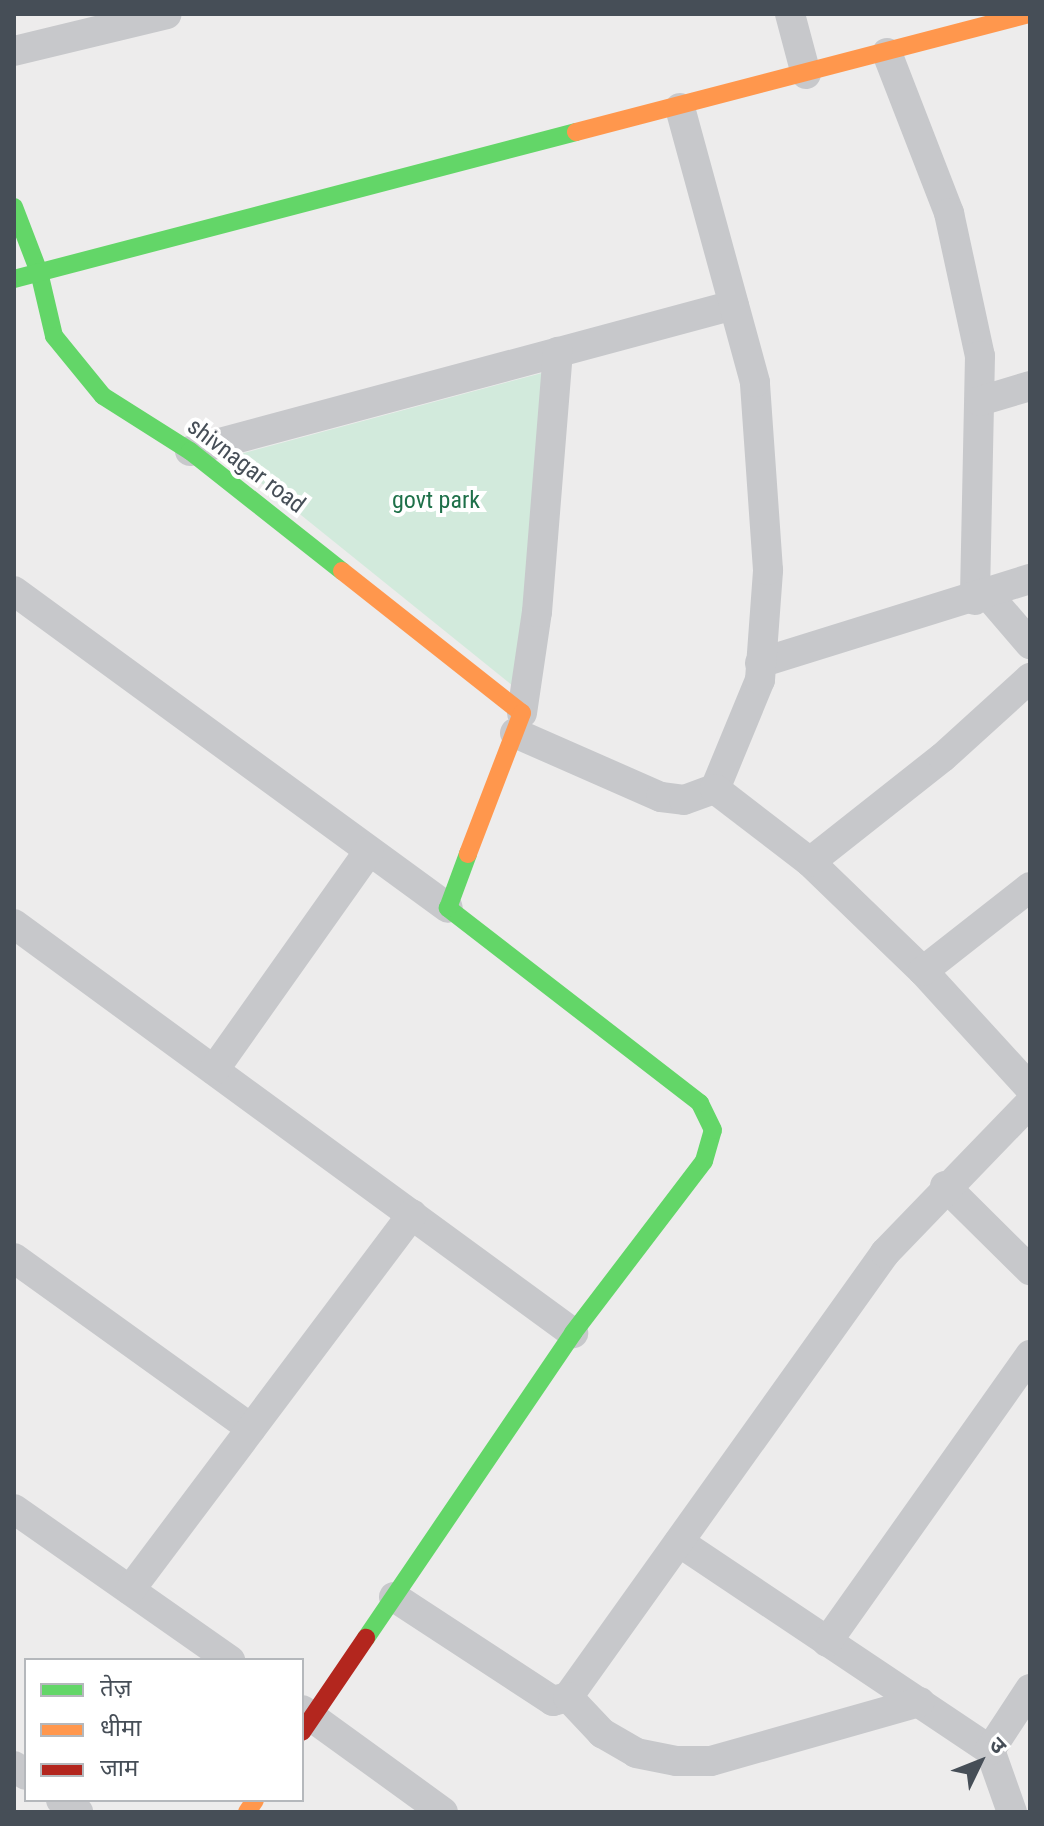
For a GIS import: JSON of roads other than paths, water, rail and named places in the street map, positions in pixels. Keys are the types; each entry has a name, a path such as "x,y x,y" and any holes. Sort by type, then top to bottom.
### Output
{"street":[{"path":"14,51 132,18 167,14"},
{"path":"790,14 806,74"},
{"path":"14,279 680,108 1029,14"},
{"path":"887,53 949,213 980,356 981,597 1030,644"},
{"path":"519,723 661,797 684,800 715,789 760,680 768,570 756,397 680,108"},
{"name":"shivnagar road","path":"14,207 39,272 54,336 103,396 190,451 519,723"},
{"path":"190,451 734,305"},
{"path":"448,908 519,723 537,612 558,352"},
{"path":"980,401 1030,386"},
{"path":"760,663 981,597 1030,579"},
{"path":"14,591 448,908 700,1103 713,1130 704,1161 573,1333 394,1597 305,1720 443,1812"},
{"path":"810,862 943,757 1030,678"},
{"path":"715,789 810,862 923,971 1030,1088"},
{"path":"214,1070 369,851"},
{"path":"923,971 1030,887"},
{"path":"14,924 573,1333"},
{"path":"394,1597 553,1701 568,1697 885,1253 945,1186 1030,1103"},
{"path":"945,1186 1030,1270"},
{"path":"130,1590 412,1214"},
{"path":"14,1258 251,1428"},
{"path":"827,1642 1030,1355"},
{"path":"14,1509 227,1658"},
{"path":"679,1542 990,1750 1012,1812"},
{"path":"990,1750 1030,1689"},
{"path":"568,1697 602,1733 636,1753 676,1761 711,1761 920,1702"}],"park label":[{"name":"govt park","path":"436,501"}]}
